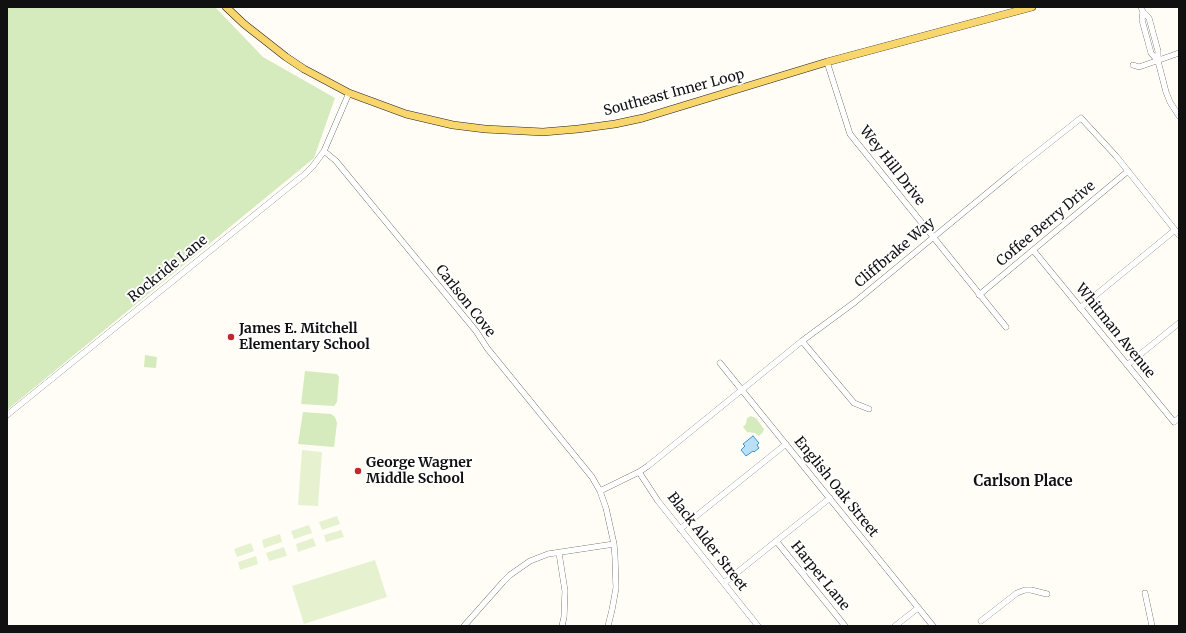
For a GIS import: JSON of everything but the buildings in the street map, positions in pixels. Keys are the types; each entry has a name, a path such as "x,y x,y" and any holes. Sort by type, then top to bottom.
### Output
{"main road":[{"name":"Southeast Inner Loop","path":"226,7 244,24 286,57 304,69 349,93 406,114 453,125 485,129 543,132 578,130 644,118 827,62 1032,7"}],"street":[{"path":"1142,10 1149,18 1158,51 1158,61 1170,102 1179,116"},
{"path":"1133,66 1139,67 1179,53"},
{"name":"Wey Hill Drive","path":"827,62 850,134 1006,327"},
{"name":"Rockride Lane","path":"7,415 305,174 324,151 349,93"},
{"name":"Cliffbrake Way","path":"600,491 639,472 802,341 855,302 1015,170 1081,118 1128,171 1179,235"},
{"name":"Carlson Cove","path":"324,151 336,161 384,219 476,331 487,348 592,477 600,491 606,508 614,544 616,588 608,626"},
{"name":"Coffee Berry Drive","path":"979,295 1128,171"},
{"path":"1080,308 1175,230"},
{"name":"Whitman Avenue","path":"1033,250 1174,422 1179,418"},
{"path":"1127,365 1179,323"},
{"path":"802,341 854,403 869,409"},
{"name":"English Oak Street","path":"720,363 932,626"},
{"path":"680,529 786,444"},
{"name":"Black Alder Street","path":"639,472 658,501 758,626"},
{"path":"724,583 830,498"},
{"name":"Harper Lane","path":"777,542 845,626"},
{"path":"464,626 510,575 530,561 548,554 614,544"},
{"path":"559,553 565,591 564,617 562,626"},
{"path":"981,621 1017,593 1025,590 1031,590 1047,594"},
{"path":"1145,593 1152,626"},
{"path":"895,626 918,608"}],"green space":[{"path":"7,7 215,7 263,57 335,98 314,158 7,410"},
{"path":"145,355 157,357 156,368 144,367"},
{"path":"305,371 337,374 339,377 337,402 334,406 301,404"},
{"path":"303,412 331,414 335,417 337,423 334,447 298,444"},
{"path":"751,416 756,418 764,429 759,436 755,433 747,432 743,427 746,424 747,418"},
{"path":"302,450 322,452 318,506 298,505"},
{"path":"337,516 340,524 322,530 319,522"},
{"path":"309,525 312,533 294,539 291,531"},
{"path":"341,530 344,537 326,542 324,535"},
{"path":"280,534 282,542 264,548 262,540"},
{"path":"313,538 316,546 298,552 296,544"},
{"path":"251,543 254,551 237,557 234,549"},
{"path":"284,547 287,556 269,561 266,553"},
{"path":"256,556 258,564 240,570 238,562"},
{"path":"375,560 387,597 304,624 292,586"}],"water":[{"path":"753,436 759,443 757,445 759,448 746,456 741,450 745,446 743,444"}],"place":[{"name":"James E. Mitchell Elementary School","path":"231,337"},
{"name":"George Wagner Middle School","path":"358,471"}],"district":[{"name":"Carlson Place","path":"1023,482"}]}
